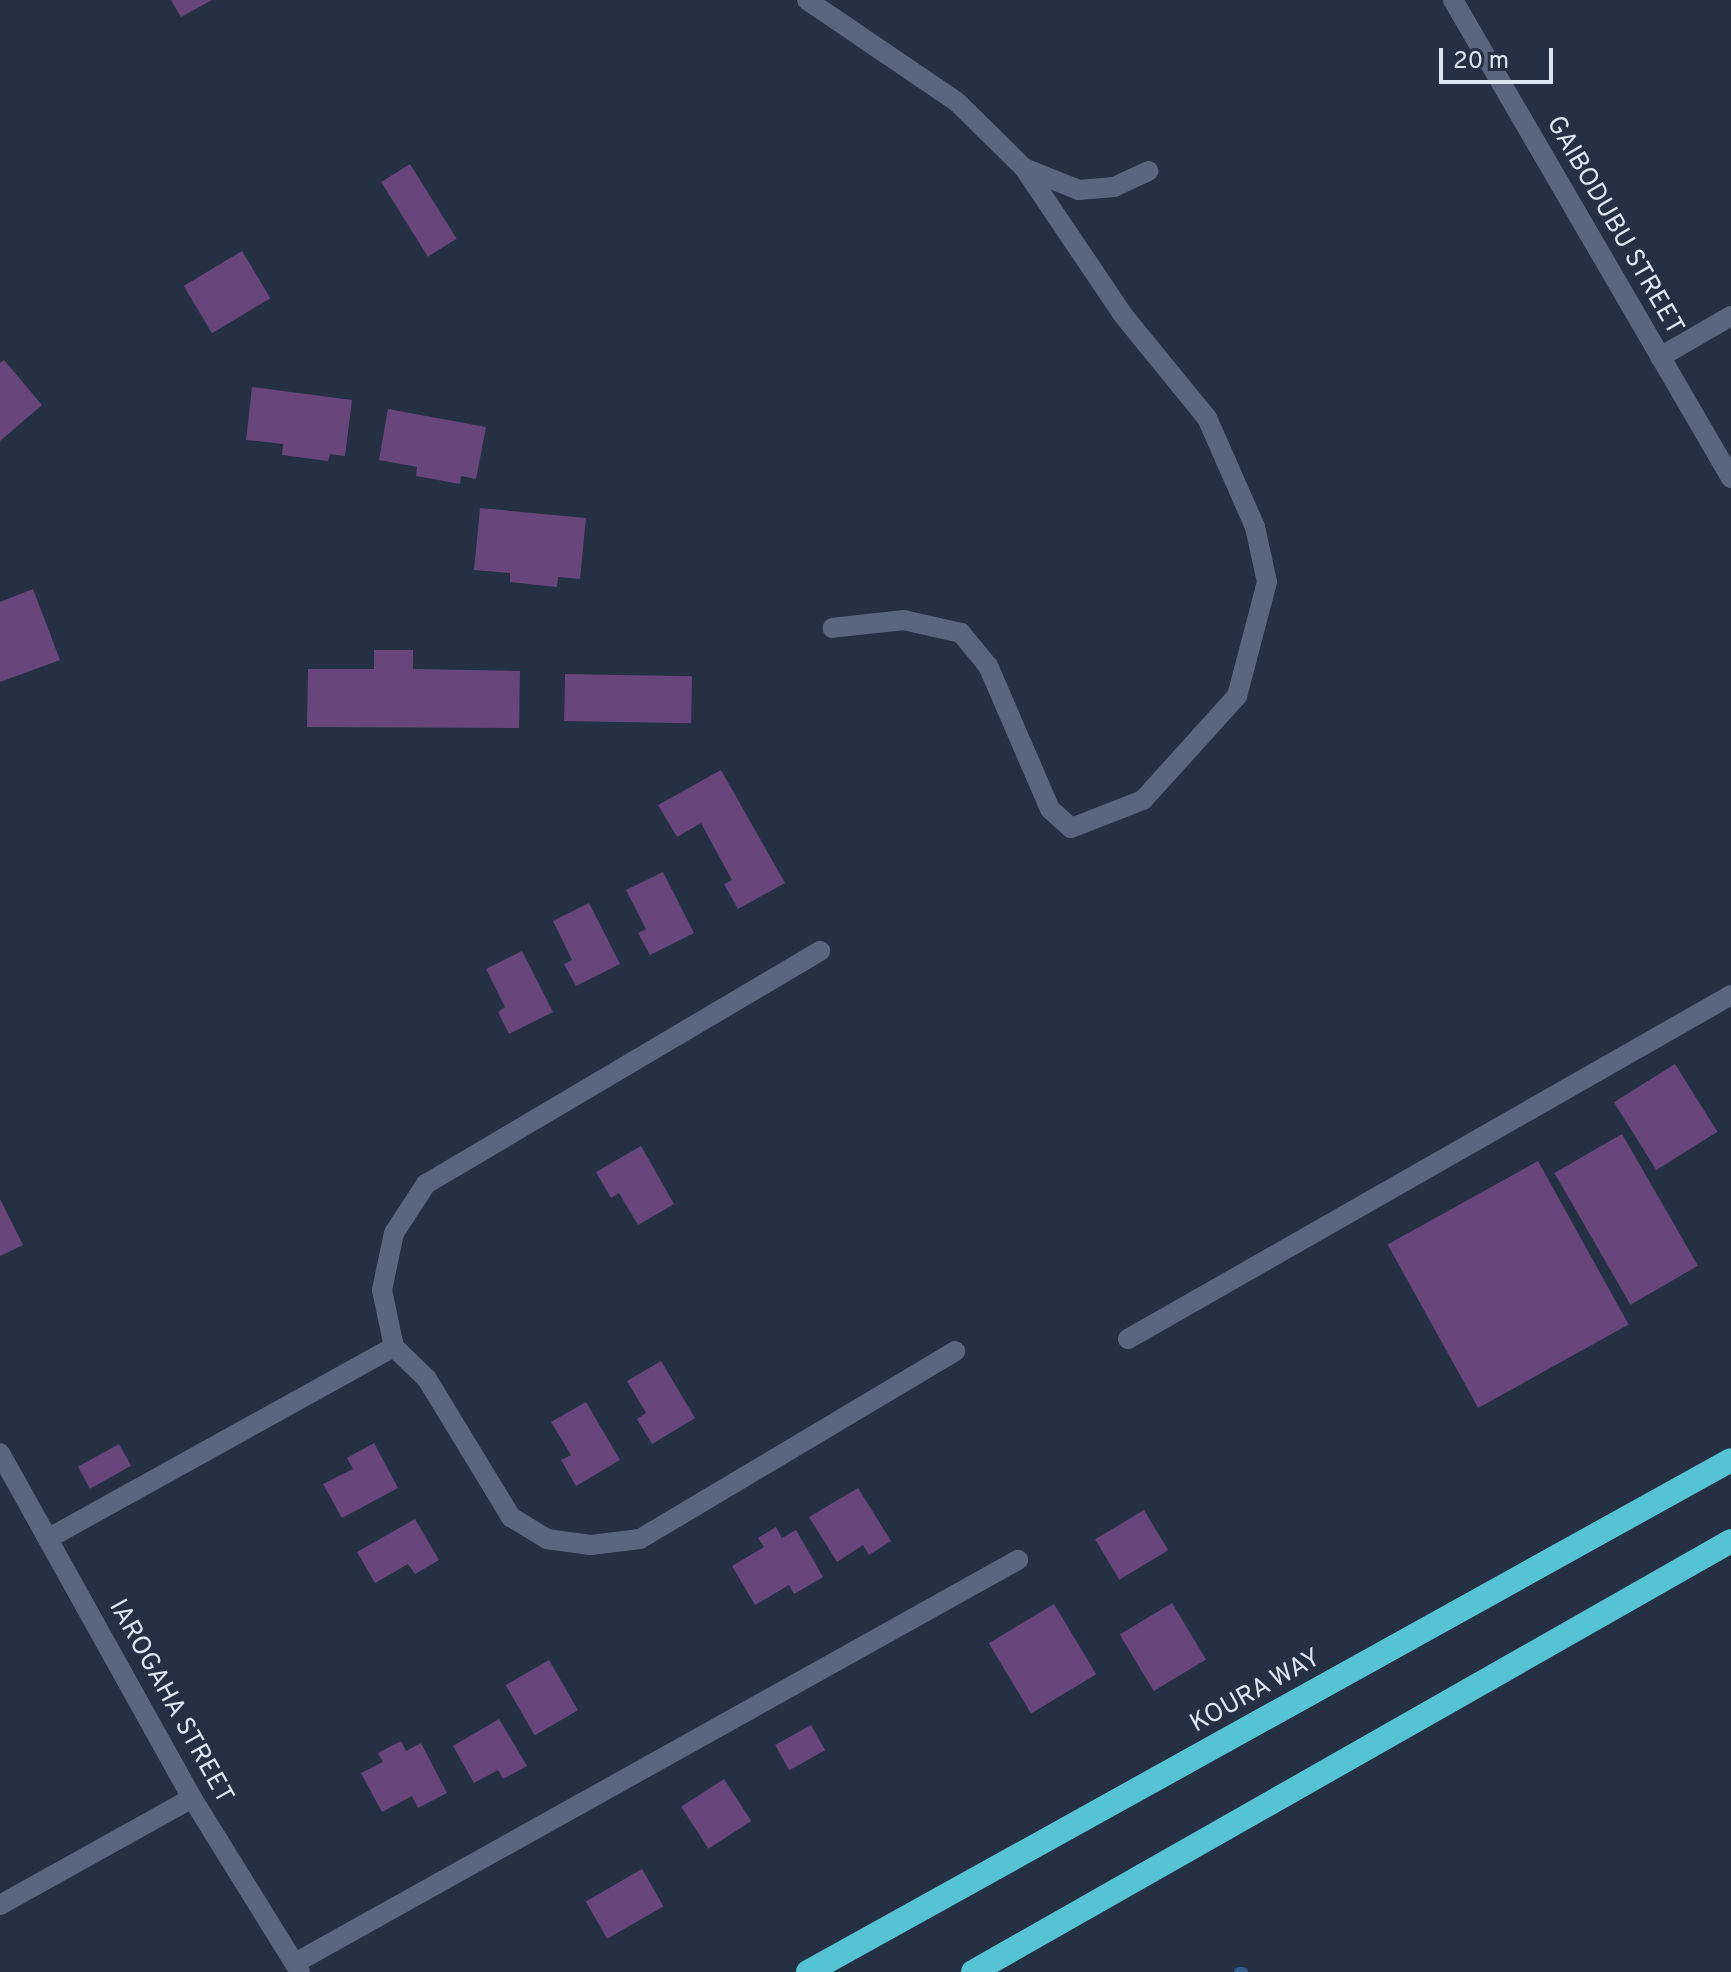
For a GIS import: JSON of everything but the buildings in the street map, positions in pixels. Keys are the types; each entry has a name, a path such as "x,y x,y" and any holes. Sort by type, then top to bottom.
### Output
{"highway":[{"name":"KOURA WAY","path":"808,1972 1731,1460"},
{"path":"973,1972 1731,1541"}],"street":[{"path":"807,0 957,102 1024,168 1123,315 1207,418 1255,527 1267,582 1237,696 1143,800 1071,828 1050,809 988,666 961,633 904,620 832,628"},
{"name":"GAIBODUBU STREET","path":"1453,0 1731,478"},
{"path":"1024,168 1079,190 1114,187 1149,171"},
{"path":"1660,357 1731,316"},
{"path":"820,951 426,1184 394,1233 382,1290 394,1347 427,1379 511,1517 547,1539 591,1545 640,1539 955,1351"},
{"path":"1128,1339 1731,995"},
{"path":"49,1538 394,1347"},
{"name":"IAROGAHA STREET","path":"0,1453 192,1798 298,1968"},
{"path":"298,1968 1018,1560"},
{"path":"0,1905 192,1798"}]}
